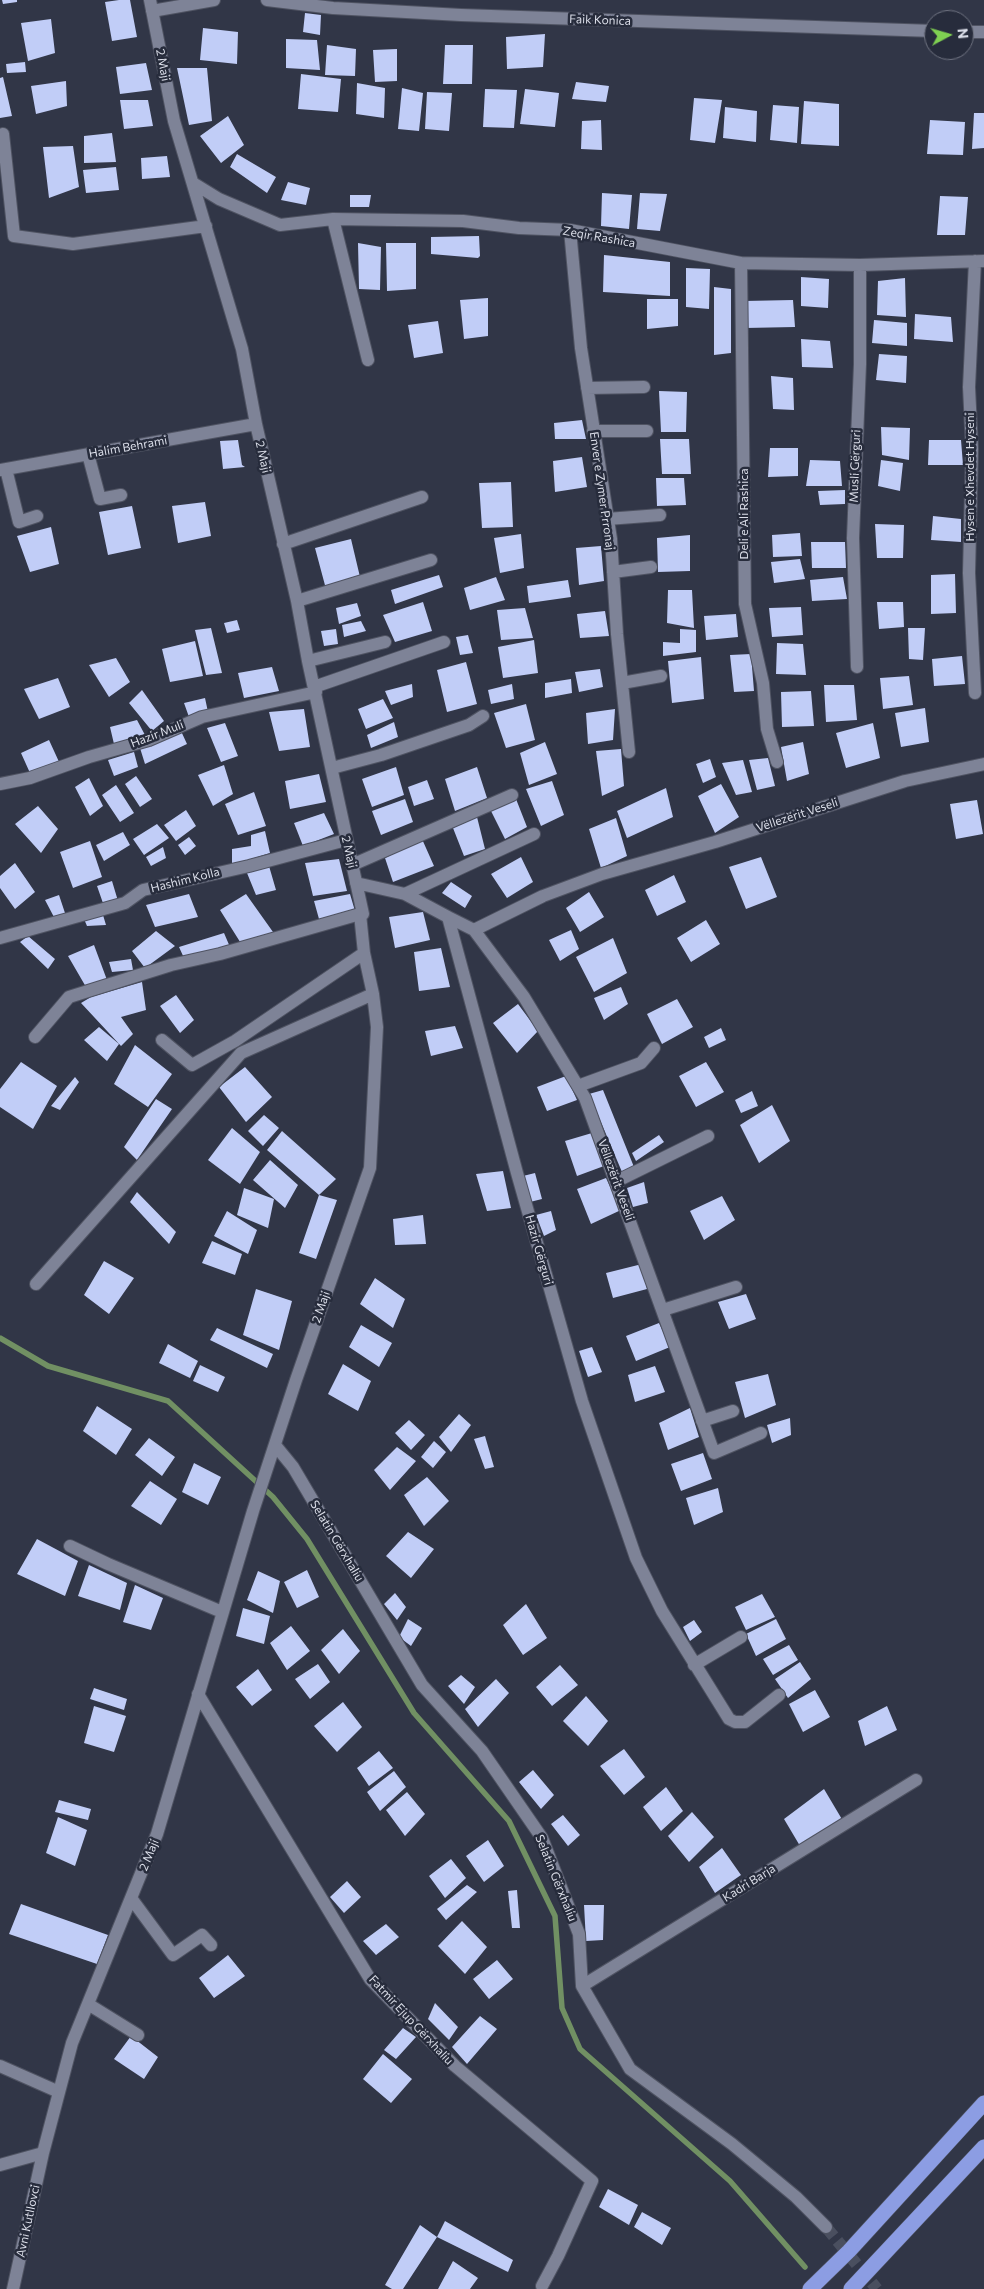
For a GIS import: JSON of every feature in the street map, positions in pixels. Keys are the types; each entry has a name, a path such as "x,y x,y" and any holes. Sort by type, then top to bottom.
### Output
{"highway":[{"path":"810,2289 856,2244 984,2103"},
{"path":"851,2289 984,2147"}],"street":[{"path":"151,5 214,0"},
{"name":"Faik Konica","path":"267,0 333,8 461,15 924,31"},
{"name":"2 Maji","path":"43,2153 72,2043 157,1834 253,1511 370,1168 377,1027 373,994 364,953 360,914 363,914 308,661 298,601 256,424 242,349 174,121 151,5"},
{"path":"3,134 14,236 73,244 206,226"},
{"name":"Zeqir Rashica","path":"193,183 219,198 280,225 333,219 463,221 519,228 570,230 741,263 860,264 979,261"},
{"path":"333,219 368,360"},
{"name":"Enver e Zymer Prronaj","path":"570,230 587,388 607,518 629,752"},
{"name":"Hysen e Xhevdet Hyseni","path":"975,693 969,573 972,449 969,387 979,261"},
{"name":"Deli e Ali Rashica","path":"741,263 746,604 763,683 767,729 777,762"},
{"name":"Musli Gërguri","path":"857,667 853,538 860,364 860,264"},
{"path":"587,388 644,387"},
{"name":"Halim Behrami","path":"3,469 256,424"},
{"path":"593,431 647,431"},
{"path":"88,454 100,499 121,495"},
{"path":"3,469 19,522 37,516"},
{"path":"283,544 422,497"},
{"path":"607,518 660,515"},
{"path":"298,601 431,560"},
{"path":"613,572 651,567"},
{"path":"308,661 385,642"},
{"name":"Hazir Muli","path":"0,784 30,778 89,757 149,740 202,717 315,689 444,642"},
{"path":"622,683 661,676"},
{"path":"332,768 390,752 469,724 483,716"},
{"name":"Vëllezërit Veseli","path":"474,930 544,896 602,874 715,842 905,781 984,764"},
{"path":"352,865 512,795"},
{"path":"405,894 534,834"},
{"name":"Hashim Kolla","path":"0,938 125,903 143,890 248,866 346,840"},
{"path":"356,882 405,894 448,917"},
{"path":"35,1037 69,997 171,966 360,914"},
{"name":"Vëllezërit Veseli","path":"448,917 474,930 524,997 586,1098 714,1453 761,1434"},
{"name":"Hazir Gërguri","path":"448,917 517,1173 582,1401 636,1558 662,1611 729,1719 735,1722 745,1722 779,1695"},
{"path":"162,1040 192,1065 235,1041 364,953"},
{"path":"36,1284 241,1053 373,994"},
{"path":"578,1086 641,1063 654,1048"},
{"path":"617,1181 708,1136"},
{"path":"663,1310 736,1287"},
{"path":"702,1421 733,1411"},
{"name":"Selatin Gërxhaliu","path":"275,1445 293,1467 422,1684 482,1751 542,1838 579,1934 582,1986 630,2069 732,2144 796,2197 826,2227"},
{"path":"70,1546 222,1612"},
{"path":"694,1665 741,1637"},
{"name":"Fatmir Ejup Gërxhaliu","path":"198,1694 370,1979 455,2066 592,2181 558,2256 542,2286"},
{"name":"Kadri Barja","path":"582,1986 916,1780"},
{"path":"131,1898 173,1955 202,1936 211,1945"},
{"path":"88,2004 138,2035"},
{"path":"0,2066 59,2092"},
{"path":"0,2165 43,2153"},
{"name":"Avni Kutllovci","path":"13,2289 43,2153"}],"building":[{"path":"2,0 17,0 17,2 3,4"},
{"path":"130,0 137,37 112,41 105,2"},
{"path":"305,13 321,15 320,35 303,32"},
{"path":"51,19 55,53 28,61 21,23"},
{"path":"203,28 238,32 237,64 200,60"},
{"path":"545,34 543,67 507,69 506,37"},
{"path":"286,39 317,40 320,70 286,68"},
{"path":"327,45 356,49 355,76 325,75"},
{"path":"445,45 473,45 472,84 443,84"},
{"path":"397,49 397,81 375,82 373,50"},
{"path":"25,62 26,72 7,73 6,64"},
{"path":"146,63 152,90 120,94 116,67"},
{"path":"177,68 207,68 212,121 189,125"},
{"path":"301,74 341,79 338,112 298,109"},
{"path":"3,77 12,116 0,118 0,78"},
{"path":"66,81 67,106 36,114 31,86"},
{"path":"576,82 609,86 606,102 572,99"},
{"path":"357,83 385,88 384,118 356,114"},
{"path":"402,88 423,93 419,131 398,129"},
{"path":"485,89 517,90 514,128 483,127"},
{"path":"525,89 559,93 555,127 520,124"},
{"path":"427,92 452,93 449,131 425,129"},
{"path":"694,98 722,100 715,143 690,140"},
{"path":"120,100 148,100 153,126 124,129"},
{"path":"804,101 839,104 839,146 801,144"},
{"path":"773,105 799,107 797,143 770,140"},
{"path":"725,107 757,111 756,142 723,138"},
{"path":"974,113 984,113 984,148 972,149"},
{"path":"228,116 244,145 221,163 200,136"},
{"path":"601,120 602,150 581,149 582,121"},
{"path":"930,120 965,122 963,155 927,154"},
{"path":"112,133 116,162 84,163 84,136"},
{"path":"73,146 79,187 49,198 43,147"},
{"path":"237,154 276,177 267,193 230,167"},
{"path":"167,156 170,177 142,179 141,158"},
{"path":"116,167 119,190 86,193 83,170"},
{"path":"288,182 310,188 306,205 281,200"},
{"path":"602,193 632,195 629,229 601,226"},
{"path":"640,193 667,194 660,231 637,229"},
{"path":"350,195 371,195 369,207 350,207"},
{"path":"940,196 968,197 965,235 937,235"},
{"path":"479,236 480,256 478,258 431,254 431,237"},
{"path":"358,243 381,247 380,290 359,289"},
{"path":"386,243 416,243 416,289 387,291"},
{"path":"604,255 670,262 670,296 603,292"},
{"path":"686,268 710,269 709,309 686,307"},
{"path":"801,277 829,279 828,308 801,306"},
{"path":"905,278 906,317 877,315 878,281"},
{"path":"714,287 731,289 731,353 714,355"},
{"path":"488,298 488,336 464,339 460,300"},
{"path":"647,299 678,299 678,326 647,329"},
{"path":"793,300 795,327 745,328 744,301"},
{"path":"915,314 951,317 953,342 914,339"},
{"path":"874,320 907,323 907,346 872,343"},
{"path":"438,321 443,353 414,358 408,325"},
{"path":"801,339 830,341 833,368 802,367"},
{"path":"879,354 907,356 906,383 876,380"},
{"path":"771,376 793,378 794,410 773,409"},
{"path":"659,391 687,392 686,432 661,432"},
{"path":"582,420 586,439 555,439 554,423"},
{"path":"881,427 910,428 909,460 882,455"},
{"path":"660,439 689,439 691,474 662,474"},
{"path":"238,440 242,465 245,467 223,469 220,441"},
{"path":"929,440 961,440 963,465 928,465"},
{"path":"770,448 798,448 798,476 768,477"},
{"path":"582,457 587,487 555,492 553,461"},
{"path":"810,460 840,461 842,486 806,486"},
{"path":"881,460 903,463 900,491 878,486"},
{"path":"656,478 684,478 686,505 657,506"},
{"path":"511,482 513,527 482,528 479,483"},
{"path":"845,490 845,504 820,505 818,491"},
{"path":"205,502 211,536 178,543 172,506"},
{"path":"132,506 141,548 108,555 99,512"},
{"path":"933,516 961,519 961,542 931,540"},
{"path":"875,524 904,525 903,558 877,558"},
{"path":"51,527 59,564 30,572 17,536"},
{"path":"800,533 802,556 773,557 772,535"},
{"path":"521,534 524,568 500,573 494,538"},
{"path":"690,535 690,571 658,572 657,538"},
{"path":"351,539 360,577 326,589 315,548"},
{"path":"811,542 845,542 846,568 812,568"},
{"path":"601,546 604,581 579,585 576,548"},
{"path":"800,559 805,579 774,583 771,562"},
{"path":"955,574 956,613 931,614 931,575"},
{"path":"439,575 443,587 395,604 391,590"},
{"path":"496,577 505,600 470,610 464,588"},
{"path":"843,577 847,599 812,601 810,580"},
{"path":"568,580 571,597 529,603 527,586"},
{"path":"668,590 692,590 694,628 667,623"},
{"path":"423,602 432,631 395,642 383,615"},
{"path":"877,602 903,602 904,627 879,629"},
{"path":"357,603 361,616 339,624 336,608"},
{"path":"801,607 803,635 772,637 769,608"},
{"path":"525,608 533,638 501,640 497,610"},
{"path":"605,611 609,636 580,638 577,614"},
{"path":"736,614 738,637 706,640 704,616"},
{"path":"237,620 240,630 227,633 224,623"},
{"path":"361,621 366,631 344,637 342,625"},
{"path":"211,628 222,673 206,675 195,630"},
{"path":"908,628 925,628 923,660 909,659"},
{"path":"336,629 338,644 324,646 321,631"},
{"path":"680,629 696,630 696,652 663,656 663,642 680,643"},
{"path":"468,635 473,653 460,655 456,637"},
{"path":"534,640 538,673 503,678 498,647"},
{"path":"195,641 203,676 170,682 162,649"},
{"path":"777,643 803,644 806,675 776,674"},
{"path":"751,654 754,691 734,692 730,655"},
{"path":"962,656 965,684 934,686 932,659"},
{"path":"701,657 704,699 672,703 668,661"},
{"path":"116,658 130,682 109,697 89,665"},
{"path":"466,662 477,704 447,712 437,670"},
{"path":"272,667 279,691 244,698 238,673"},
{"path":"600,669 603,687 579,692 575,672"},
{"path":"909,676 913,705 883,709 880,678"},
{"path":"58,678 70,707 39,719 24,689"},
{"path":"571,679 572,693 545,698 545,683"},
{"path":"412,684 413,697 391,705 385,691"},
{"path":"512,684 514,699 491,704 488,690"},
{"path":"824,685 854,685 857,720 826,722"},
{"path":"142,690 164,721 152,731 129,703"},
{"path":"811,691 814,726 782,727 781,692"},
{"path":"205,698 208,712 189,717 184,703"},
{"path":"383,699 393,718 366,729 358,709"},
{"path":"526,704 535,740 506,748 494,713"},
{"path":"925,708 929,742 901,747 895,713"},
{"path":"304,709 310,747 279,751 269,712"},
{"path":"615,709 613,740 588,744 586,713"},
{"path":"137,720 145,735 114,744 110,727"},
{"path":"394,722 398,737 371,748 367,735"},
{"path":"225,723 238,756 221,762 207,728"},
{"path":"873,723 880,758 846,768 836,733"},
{"path":"181,731 187,744 145,764 140,748"},
{"path":"49,740 60,764 30,773 21,753"},
{"path":"545,742 557,774 529,785 520,753"},
{"path":"803,742 809,774 787,781 781,747"},
{"path":"621,749 624,786 602,796 596,751"},
{"path":"134,752 138,767 114,776 108,760"},
{"path":"768,758 775,786 757,790 749,760"},
{"path":"710,759 716,777 703,783 696,764"},
{"path":"743,760 752,792 736,795 722,763"},
{"path":"224,765 233,794 213,806 198,775"},
{"path":"396,767 404,795 372,807 362,779"},
{"path":"477,767 487,798 455,811 445,779"},
{"path":"319,774 326,802 290,809 285,781"},
{"path":"136,776 152,799 140,807 125,784"},
{"path":"89,778 103,806 90,816 75,787"},
{"path":"427,780 434,799 414,806 408,787"},
{"path":"552,781 564,815 541,826 526,789"},
{"path":"721,784 739,817 715,833 698,796"},
{"path":"116,785 134,813 120,822 102,795"},
{"path":"666,788 673,817 627,838 617,811"},
{"path":"254,792 266,826 238,835 225,804"},
{"path":"405,799 413,822 381,835 372,811"},
{"path":"516,799 527,827 505,839 491,811"},
{"path":"977,800 983,834 956,839 950,804"},
{"path":"38,806 58,829 41,853 15,824"},
{"path":"186,810 196,826 176,841 164,825"},
{"path":"324,813 334,834 303,846 294,823"},
{"path":"477,817 485,849 464,856 453,828"},
{"path":"616,818 627,856 601,868 589,829"},
{"path":"157,824 169,838 144,855 133,839"},
{"path":"265,831 270,853 232,865 232,849 251,846 251,835"},
{"path":"123,832 130,845 104,861 96,845"},
{"path":"189,837 196,846 185,855 178,845"},
{"path":"422,839 434,866 393,882 385,858"},
{"path":"90,841 102,877 73,888 60,852"},
{"path":"163,847 166,858 151,866 146,857"},
{"path":"521,857 533,882 507,898 491,874"},
{"path":"761,857 777,897 746,909 729,867"},
{"path":"339,859 347,891 313,896 305,863"},
{"path":"15,863 35,892 15,909 0,888 0,876"},
{"path":"269,866 276,890 256,895 247,873"},
{"path":"674,875 686,902 657,916 645,890"},
{"path":"112,881 118,901 104,906 97,886"},
{"path":"451,882 472,896 465,908 442,893"},
{"path":"589,892 604,917 580,932 566,908"},
{"path":"189,894 198,917 155,927 146,905"},
{"path":"246,894 273,932 242,945 220,910"},
{"path":"350,894 355,911 319,919 314,901"},
{"path":"59,895 66,916 55,919 45,900"},
{"path":"423,912 430,940 395,948 389,917"},
{"path":"103,915 106,925 87,926 84,919"},
{"path":"706,920 720,944 691,962 677,938"},
{"path":"571,930 579,949 560,961 549,940"},
{"path":"156,931 175,946 145,968 132,951"},
{"path":"224,933 230,947 184,958 179,947"},
{"path":"28,936 55,959 48,969 20,942"},
{"path":"613,938 627,973 594,992 576,957"},
{"path":"94,945 107,980 86,987 68,956"},
{"path":"441,948 450,987 419,991 414,952"},
{"path":"131,959 133,970 112,972 109,962"},
{"path":"142,982 146,1010 121,1017 133,1034 121,1046 81,1003 91,997"},
{"path":"621,987 628,1004 604,1020 594,998"},
{"path":"176,995 194,1020 180,1033 160,1006"},
{"path":"677,999 693,1027 662,1044 647,1014"},
{"path":"518,1004 538,1031 517,1053 493,1023"},
{"path":"455,1026 463,1048 431,1056 425,1031"},
{"path":"99,1027 119,1044 107,1061 84,1040"},
{"path":"721,1028 726,1040 709,1048 704,1037"},
{"path":"135,1045 172,1074 148,1107 114,1084"},
{"path":"21,1062 57,1086 33,1129 0,1107 0,1089"},
{"path":"706,1062 724,1092 696,1107 679,1076"},
{"path":"245,1067 272,1097 246,1122 219,1087"},
{"path":"566,1076 577,1100 547,1111 537,1087"},
{"path":"75,1077 79,1082 60,1110 51,1106"},
{"path":"603,1090 634,1167 622,1172 589,1094"},
{"path":"752,1091 758,1106 741,1113 735,1100"},
{"path":"156,1099 172,1109 137,1160 124,1147"},
{"path":"772,1105 790,1141 759,1163 740,1125"},
{"path":"264,1115 279,1128 263,1146 248,1131"},
{"path":"232,1128 260,1152 240,1184 208,1160"},
{"path":"282,1131 336,1179 319,1195 267,1150"},
{"path":"592,1133 604,1166 577,1176 565,1141"},
{"path":"659,1135 664,1142 636,1161 632,1153"},
{"path":"270,1160 298,1185 285,1208 253,1180"},
{"path":"503,1171 511,1208 487,1211 476,1174"},
{"path":"535,1173 542,1199 530,1202 523,1176"},
{"path":"606,1178 621,1210 591,1224 577,1189"},
{"path":"644,1182 648,1203 633,1207 627,1188"},
{"path":"244,1188 274,1199 268,1228 237,1215"},
{"path":"137,1192 176,1232 169,1244 130,1202"},
{"path":"319,1195 337,1200 316,1259 299,1253"},
{"path":"722,1196 735,1220 704,1240 690,1211"},
{"path":"227,1211 257,1230 248,1254 214,1236"},
{"path":"551,1211 556,1230 544,1236 536,1215"},
{"path":"423,1215 426,1244 395,1245 393,1219"},
{"path":"212,1241 242,1254 235,1275 202,1263"},
{"path":"104,1261 134,1278 109,1314 84,1295"},
{"path":"642,1264 647,1289 613,1298 606,1273"},
{"path":"375,1278 405,1299 393,1328 360,1304"},
{"path":"256,1289 292,1301 279,1350 243,1335"},
{"path":"746,1294 756,1319 729,1329 718,1302"},
{"path":"659,1323 670,1347 636,1361 626,1336"},
{"path":"361,1325 392,1343 379,1367 349,1347"},
{"path":"217,1328 273,1354 267,1368 210,1340"},
{"path":"168,1344 198,1361 190,1378 159,1363"},
{"path":"592,1347 602,1372 588,1377 579,1351"},
{"path":"343,1364 371,1381 358,1411 328,1394"},
{"path":"200,1365 225,1377 218,1392 193,1381"},
{"path":"655,1366 665,1392 635,1402 628,1375"},
{"path":"768,1374 776,1405 745,1418 735,1382"},
{"path":"97,1406 132,1429 116,1455 83,1431"},
{"path":"690,1408 699,1437 668,1450 659,1423"},
{"path":"459,1414 471,1425 451,1452 439,1437"},
{"path":"790,1418 791,1435 772,1443 767,1425"},
{"path":"409,1420 425,1435 411,1450 395,1433"},
{"path":"485,1436 494,1467 485,1469 474,1439"},
{"path":"149,1438 175,1457 162,1476 135,1455"},
{"path":"434,1441 446,1452 433,1468 421,1457"},
{"path":"397,1447 416,1461 390,1490 374,1470"},
{"path":"703,1453 712,1479 681,1491 671,1464"},
{"path":"194,1463 221,1477 208,1505 182,1492"},
{"path":"427,1477 449,1501 424,1526 404,1495"},
{"path":"150,1481 177,1499 161,1525 131,1506"},
{"path":"718,1488 723,1512 694,1525 686,1498"},
{"path":"408,1532 434,1549 411,1578 386,1556"},
{"path":"37,1539 78,1561 65,1596 17,1574"},
{"path":"89,1565 127,1583 120,1610 78,1596"},
{"path":"307,1570 319,1597 297,1608 284,1582"},
{"path":"258,1571 280,1581 273,1613 247,1600"},
{"path":"135,1585 163,1598 151,1630 123,1622"},
{"path":"395,1593 406,1607 397,1620 384,1604"},
{"path":"762,1594 775,1617 746,1630 735,1607"},
{"path":"526,1604 547,1638 523,1655 503,1625"},
{"path":"243,1608 270,1616 264,1644 236,1636"},
{"path":"408,1619 422,1628 411,1646 399,1637"},
{"path":"776,1619 786,1639 756,1656 746,1634"},
{"path":"694,1620 702,1632 690,1641 683,1627"},
{"path":"291,1626 310,1651 287,1670 270,1643"},
{"path":"343,1629 360,1651 339,1674 321,1650"},
{"path":"789,1645 798,1660 773,1675 763,1659"},
{"path":"800,1662 811,1679 788,1698 775,1679"},
{"path":"318,1664 330,1682 310,1699 295,1679"},
{"path":"560,1665 578,1685 552,1706 536,1687"},
{"path":"258,1669 272,1690 252,1706 236,1687"},
{"path":"461,1675 475,1687 464,1704 448,1686"},
{"path":"496,1679 509,1693 478,1727 465,1709"},
{"path":"94,1688 127,1699 124,1710 90,1699"},
{"path":"815,1690 830,1717 803,1732 789,1704"},
{"path":"586,1696 608,1721 588,1746 563,1721"},
{"path":"343,1702 362,1727 337,1752 314,1726"},
{"path":"94,1706 126,1716 114,1752 84,1743"},
{"path":"887,1706 897,1730 865,1746 858,1721"},
{"path":"624,1749 645,1777 624,1795 600,1766"},
{"path":"379,1751 393,1768 369,1786 357,1768"},
{"path":"533,1770 554,1795 541,1809 519,1782"},
{"path":"394,1771 406,1787 380,1811 367,1792"},
{"path":"666,1787 683,1811 661,1831 643,1807"},
{"path":"824,1789 843,1821 803,1851 784,1819"},
{"path":"407,1792 425,1814 405,1836 386,1810"},
{"path":"59,1800 91,1809 88,1820 55,1812"},
{"path":"692,1812 714,1837 689,1862 668,1836"},
{"path":"563,1815 580,1835 568,1846 551,1824"},
{"path":"58,1817 87,1830 75,1866 46,1853"},
{"path":"488,1840 504,1866 484,1882 466,1856"},
{"path":"722,1848 741,1875 715,1893 699,1867"},
{"path":"451,1859 466,1878 445,1898 429,1876"},
{"path":"347,1881 361,1897 344,1913 330,1897"},
{"path":"467,1885 477,1892 446,1920 437,1909"},
{"path":"517,1890 520,1928 512,1928 508,1891"},
{"path":"21,1904 108,1935 97,1964 9,1934"},
{"path":"584,1905 604,1905 603,1940 586,1941"},
{"path":"462,1921 487,1947 465,1974 438,1946"},
{"path":"386,1924 399,1937 376,1955 363,1941"},
{"path":"228,1955 245,1976 214,1998 199,1978"},
{"path":"497,1960 513,1979 489,1999 473,1979"},
{"path":"435,2003 458,2027 449,2040 428,2019"},
{"path":"480,2016 497,2029 467,2064 452,2047"},
{"path":"403,2028 416,2037 396,2059 384,2050"},
{"path":"131,2036 158,2057 144,2079 114,2059"},
{"path":"383,2054 412,2079 391,2103 363,2079"},
{"path":"608,2189 638,2205 629,2225 599,2207"},
{"path":"642,2212 671,2228 662,2245 634,2227"},
{"path":"445,2221 513,2260 508,2272 437,2237"},
{"path":"420,2225 437,2237 403,2289 392,2289 385,2285"},
{"path":"453,2261 478,2278 470,2289 438,2289"}],"waterway":[{"path":"0,1338 48,1366 168,1401 273,1497 307,1539 414,1713 509,1821 555,1916 562,2008 580,2049 730,2181 805,2267"}],"tunnel":[{"path":"826,2227 877,2289"}]}
